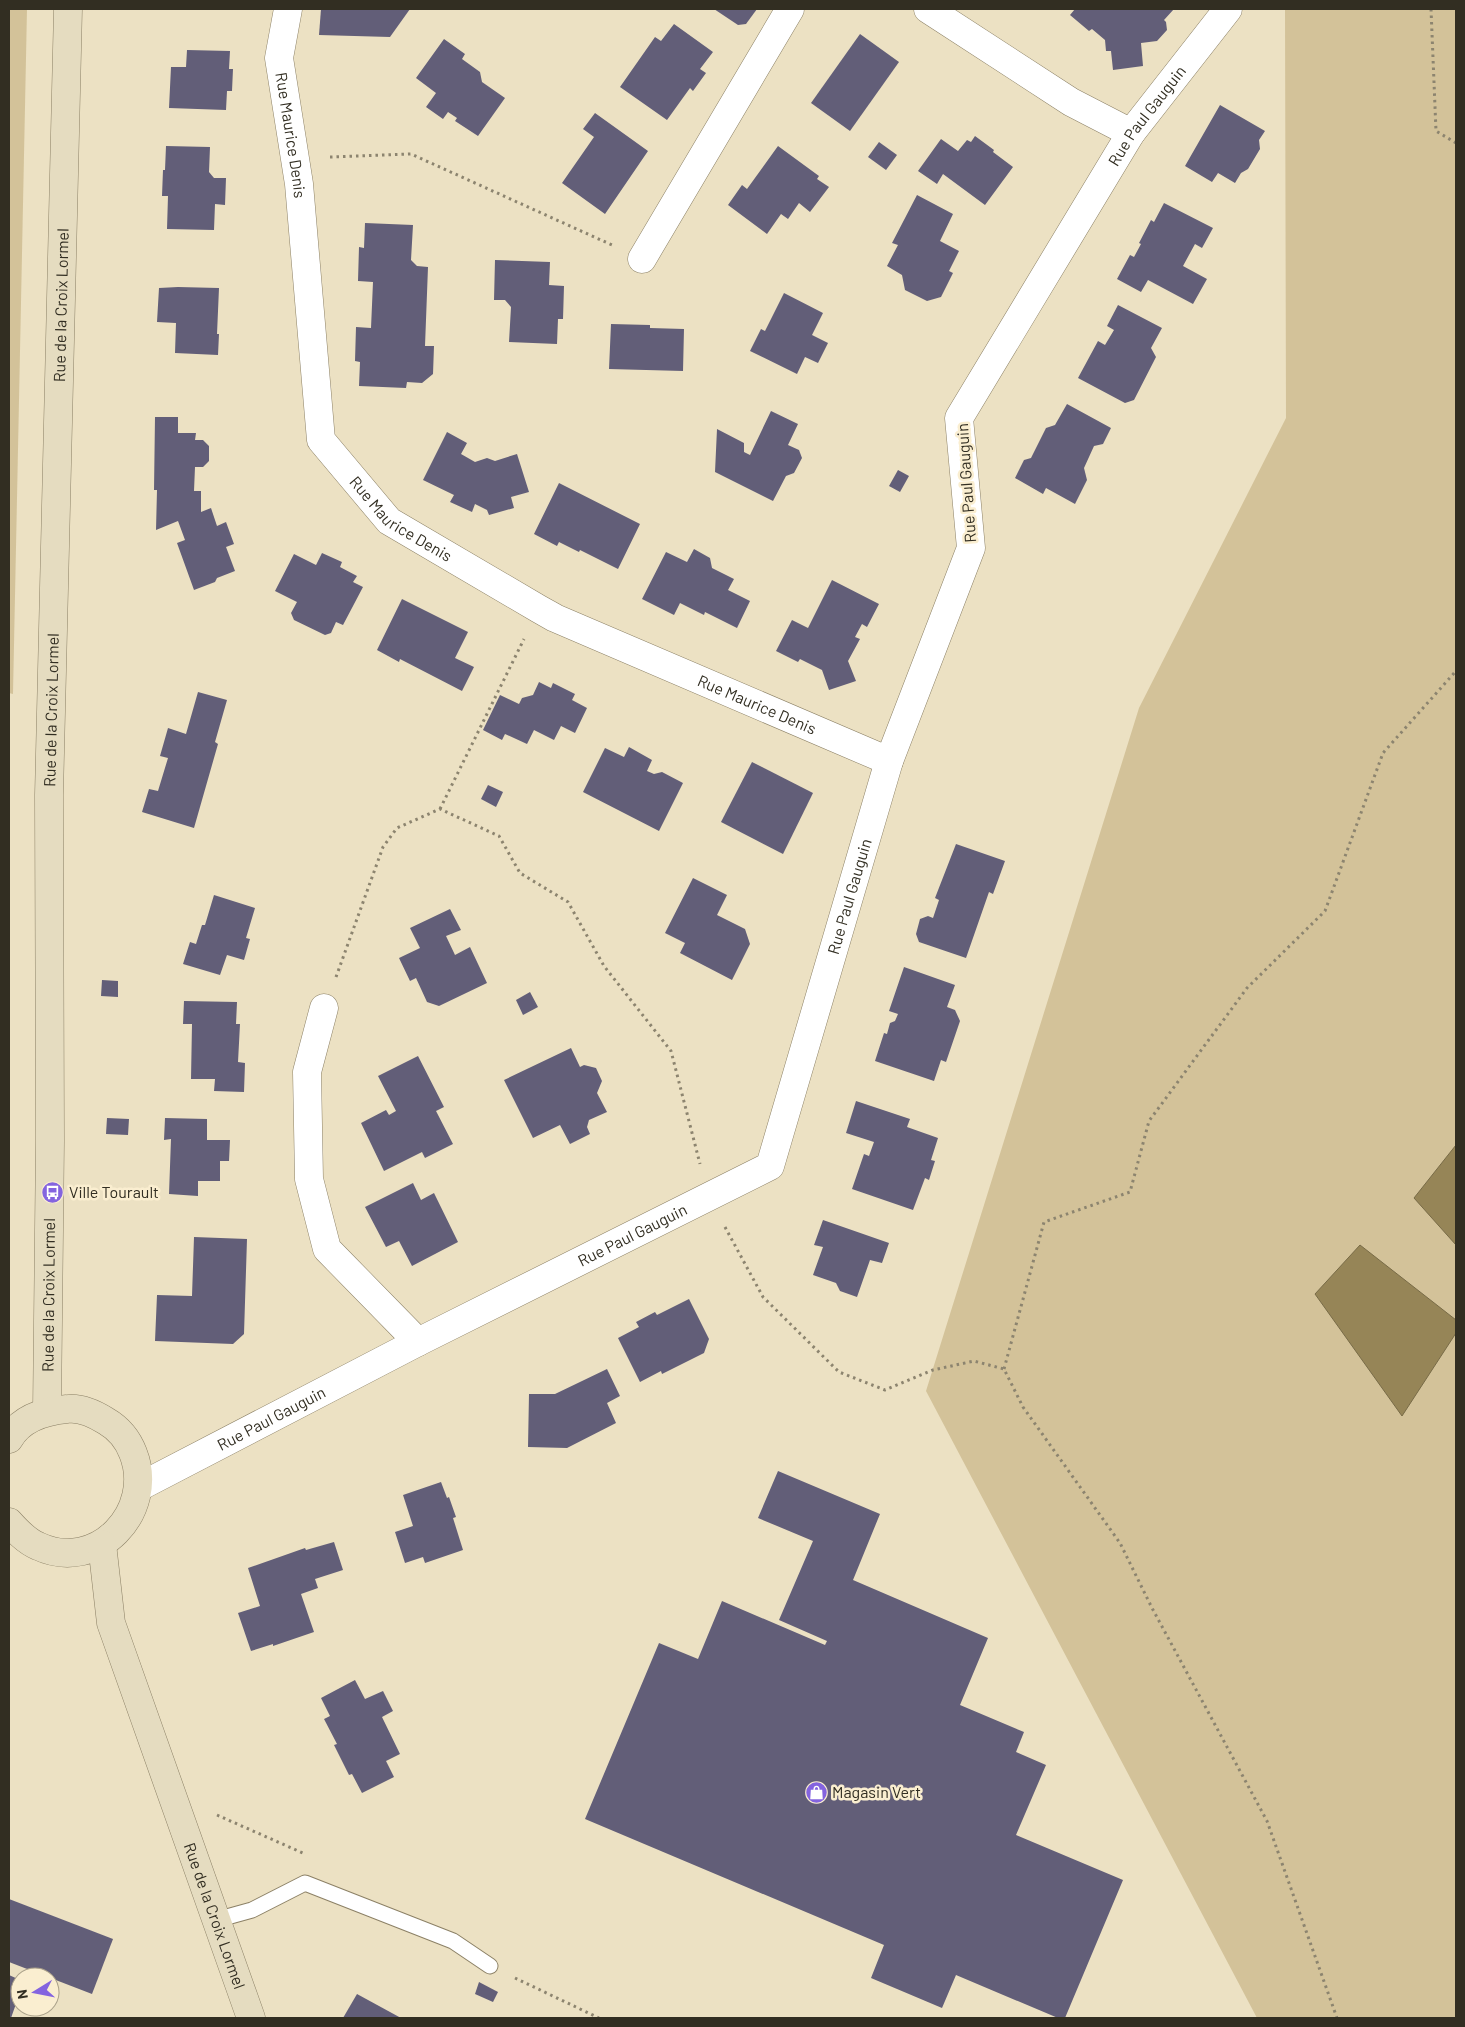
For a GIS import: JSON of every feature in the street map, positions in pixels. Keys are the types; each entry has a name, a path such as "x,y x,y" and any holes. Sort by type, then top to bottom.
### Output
{"street":[{"name":"Rue de la Croix Lormel","path":"47,1411 50,1141 48,795 68,9"},
{"name":"Rue Maurice Denis","path":"288,9 279,58 299,184 321,440 389,521 539,609 555,618 889,761"},
{"path":"642,258 790,9"},
{"path":"928,9 1071,102 1131,133"},
{"name":"Rue Paul Gauguin","path":"139,1487 418,1342 770,1166 889,761 971,548 959,418 1131,133 1228,9"},
{"path":"324,1008 307,1072 309,1179 327,1248 418,1342"},
{"path":"10,1436 27,1420 47,1411 71,1408 93,1413 113,1425 129,1443 137,1464 139,1487 133,1510 120,1529 102,1544 81,1551 59,1552 38,1546 12,1535"},
{"name":"Rue de la Croix Lormel","path":"102,1544 111,1623 251,2018"}],"lane":[{"path":"216,1920 252,1910 305,1883 453,1942 490,1966"}],"path":[{"path":"1431,9 1436,131 1456,143"},
{"path":"294,159 411,154 642,258"},
{"path":"324,1008 383,847 397,828 440,809 539,609"},
{"path":"1338,2018 1267,1821 1152,1608 1120,1543 1023,1407 1004,1369 1044,1222 1130,1192 1149,1120 1247,988 1325,911 1383,753 1456,671"},
{"path":"440,809 499,836 520,872 568,902 604,966 671,1051 708,1197 764,1297 839,1372 885,1390 933,1370 974,1361 1004,1369"}],"shaded area":[{"path":"9,9 27,9 13,694 9,693"},
{"path":"1285,9 1456,9 1456,2018 1257,2018 926,1391 1139,708 1286,418"},
{"path":"1456,1145 1456,1245 1414,1198"},
{"path":"1360,1245 1456,1320 1456,1333 1402,1416 1315,1294"}],"building":[{"path":"321,9 410,9 390,37 319,35"},
{"path":"714,9 757,9 746,24 738,25"},
{"path":"1075,9 1174,9 1164,20 1167,30 1157,41 1141,43 1143,66 1113,70 1111,51 1106,51 1105,40 1092,29 1089,31 1070,15"},
{"path":"674,24 713,52 700,69 706,73 693,91 690,88 667,120 620,87 655,37 661,41"},
{"path":"860,34 899,62 850,131 811,103"},
{"path":"444,39 465,54 462,59 480,72 482,82 505,98 478,136 455,121 457,118 448,112 443,119 426,107 436,93 416,78"},
{"path":"187,50 230,51 229,69 233,69 232,91 227,91 226,110 169,108 171,67 186,67"},
{"path":"1220,105 1265,131 1259,140 1260,149 1248,169 1241,173 1235,183 1218,173 1212,182 1185,166"},
{"path":"595,113 648,151 605,214 562,183 594,137 583,129"},
{"path":"975,136 1013,167 985,205 943,174 937,184 918,171 941,139 958,151 967,140 971,142"},
{"path":"879,142 897,155 886,170 868,157"},
{"path":"166,146 210,147 209,172 214,178 226,178 225,205 215,204 214,230 167,229 168,196 162,196"},
{"path":"778,146 819,176 817,179 829,187 810,212 799,203 788,219 781,214 767,234 728,205 742,185 747,189"},
{"path":"917,195 953,214 940,241 959,251 949,271 953,273 941,297 927,301 905,290 902,275 887,266 898,245 892,243"},
{"path":"1164,203 1213,228 1202,248 1195,244 1183,266 1207,279 1193,304 1148,280 1141,292 1117,279 1130,255 1134,257 1151,220 1154,222"},
{"path":"365,223 413,225 411,260 417,266 428,267 425,346 434,346 433,374 422,383 407,382 406,388 359,386 360,362 355,361 356,327 371,328 373,282 358,281 359,247 364,248"},
{"path":"495,260 550,262 549,285 564,286 563,319 558,319 557,344 509,342 511,307 505,300 494,300"},
{"path":"159,288 219,288 218,355 175,353 176,323 157,322"},
{"path":"784,293 823,313 812,335 828,343 818,363 805,357 797,374 750,351 761,329 765,331"},
{"path":"1118,305 1162,328 1151,348 1156,357 1134,400 1125,403 1078,378 1098,341 1105,345 1114,330 1107,326"},
{"path":"611,324 650,325 650,328 684,329 683,371 609,369"},
{"path":"1067,404 1111,428 1103,444 1094,446 1084,468 1087,480 1075,504 1046,488 1043,494 1015,478 1024,460 1031,458 1046,428 1055,425"},
{"path":"771,411 798,424 788,445 799,450 802,458 794,473 786,476 773,501 715,472 717,429 744,443 744,452 750,455"},
{"path":"155,417 178,417 178,433 196,433 195,440 203,440 209,446 209,461 203,467 195,467 194,491 201,491 201,512 211,508 217,526 226,522 234,544 226,547 235,571 217,578 215,582 194,590 177,543 185,540 178,521 156,530 157,490 154,490"},
{"path":"447,432 467,443 461,454 475,462 487,458 495,461 517,454 529,492 511,497 514,508 489,515 487,510 475,504 472,512 450,502 454,495 423,480"},
{"path":"898,470 909,476 900,492 889,486"},
{"path":"559,483 640,524 618,569 580,550 579,552 559,542 557,546 534,534"},
{"path":"694,549 710,558 712,568 734,579 728,590 750,601 737,628 705,612 704,615 680,603 674,615 642,599 666,552 687,562"},
{"path":"322,553 342,562 340,567 357,576 353,582 363,587 343,625 336,622 331,633 325,635 294,620 291,613 297,602 275,591 294,554 316,565"},
{"path":"832,580 879,604 867,627 862,624 855,637 860,639 848,661 856,681 829,690 822,670 800,659 798,662 776,651 792,620 808,628"},
{"path":"402,599 468,632 455,658 474,667 462,691 400,659 399,662 377,650"},
{"path":"539,682 551,688 553,683 575,694 572,700 587,708 575,733 561,726 554,740 534,730 527,744 505,734 502,740 483,730 500,695 519,704 522,698 533,695"},
{"path":"198,692 227,700 215,742 218,744 194,828 142,812 149,789 158,791 168,758 160,756 168,728 186,734"},
{"path":"629,747 652,760 647,771 654,774 662,772 683,783 659,831 583,792 605,748 624,757"},
{"path":"752,762 813,793 783,854 721,822"},
{"path":"488,785 503,792 496,807 481,799"},
{"path":"956,844 1005,861 993,894 989,892 966,958 919,942 916,934 920,919 928,916 933,918 939,900 935,898"},
{"path":"693,878 727,895 717,915 745,929 750,944 732,980 680,953 685,943 665,933"},
{"path":"214,895 255,908 246,938 250,939 244,960 227,955 220,975 183,964 190,942 196,944 202,925 205,925"},
{"path":"450,909 461,930 446,936 455,955 470,947 487,983 439,1006 427,1002 416,978 410,981 399,958 420,948 410,928"},
{"path":"904,967 955,985 947,1007 955,1010 960,1021 946,1062 941,1060 934,1081 875,1061 884,1033 887,1034 890,1023 895,1021 898,1014 889,1011"},
{"path":"102,980 118,981 118,997 101,996"},
{"path":"530,992 538,1007 523,1015 516,1000"},
{"path":"184,1001 237,1002 236,1024 240,1024 238,1062 245,1063 244,1092 214,1091 215,1079 191,1079 192,1024 183,1024"},
{"path":"571,1048 580,1067 584,1065 596,1068 602,1081 597,1093 607,1112 589,1120 587,1127 590,1134 570,1144 560,1125 533,1138 504,1080"},
{"path":"418,1056 444,1107 436,1111 453,1144 425,1158 422,1152 384,1171 361,1123 386,1110 389,1115 396,1111 378,1076"},
{"path":"856,1101 910,1119 907,1127 938,1138 931,1160 935,1161 929,1180 925,1178 913,1210 852,1189 864,1154 869,1156 874,1142 846,1133"},
{"path":"107,1118 129,1119 128,1135 106,1134"},
{"path":"165,1118 207,1119 207,1140 230,1140 229,1161 220,1161 220,1181 198,1181 198,1196 169,1194 171,1139 164,1140"},
{"path":"413,1183 421,1200 434,1193 458,1242 412,1266 399,1241 386,1247 365,1207"},
{"path":"823,1220 889,1243 882,1263 870,1260 857,1297 840,1291 836,1283 813,1275 823,1247 814,1245"},
{"path":"194,1237 247,1239 244,1334 233,1344 155,1341 157,1295 192,1296"},
{"path":"689,1299 709,1339 704,1353 662,1374 661,1371 640,1382 618,1338 639,1327 636,1322 655,1312 657,1315"},
{"path":"607,1369 620,1396 607,1403 616,1423 567,1448 528,1447 529,1394 555,1394"},
{"name":"Magasin Vert","path":"778,1471 880,1514 853,1580 988,1638 960,1705 1024,1732 1016,1752 1046,1765 1016,1835 1123,1880 1065,2018 1058,2018 956,1975 942,2008 871,1978 884,1945 585,1819 659,1643 698,1659 722,1601 825,1645 827,1641 779,1620 813,1541 758,1518"},
{"path":"441,1482 456,1517 453,1518 463,1550 425,1563 423,1557 405,1563 395,1532 413,1526 403,1495"},
{"path":"334,1542 343,1570 315,1579 318,1588 301,1594 314,1632 273,1646 273,1644 251,1651 238,1613 260,1606 248,1568 305,1548 306,1550"},
{"path":"355,1680 365,1699 383,1691 393,1711 382,1717 400,1754 386,1761 394,1777 362,1793 352,1774 349,1775 334,1745 337,1744 324,1719 330,1716 321,1698"},
{"path":"9,1899 113,1939 92,1994 60,1982 60,1967 22,1967 9,1962"},
{"path":"9,1975 11,2017 9,2018"},
{"path":"479,1982 498,1992 493,2002 475,1994"},
{"path":"357,1994 401,2018 343,2018"}],"place":[{"name":"Ville Tourault","path":"53,1192"},
{"name":"Magasin Vert","path":"816,1792"}]}
